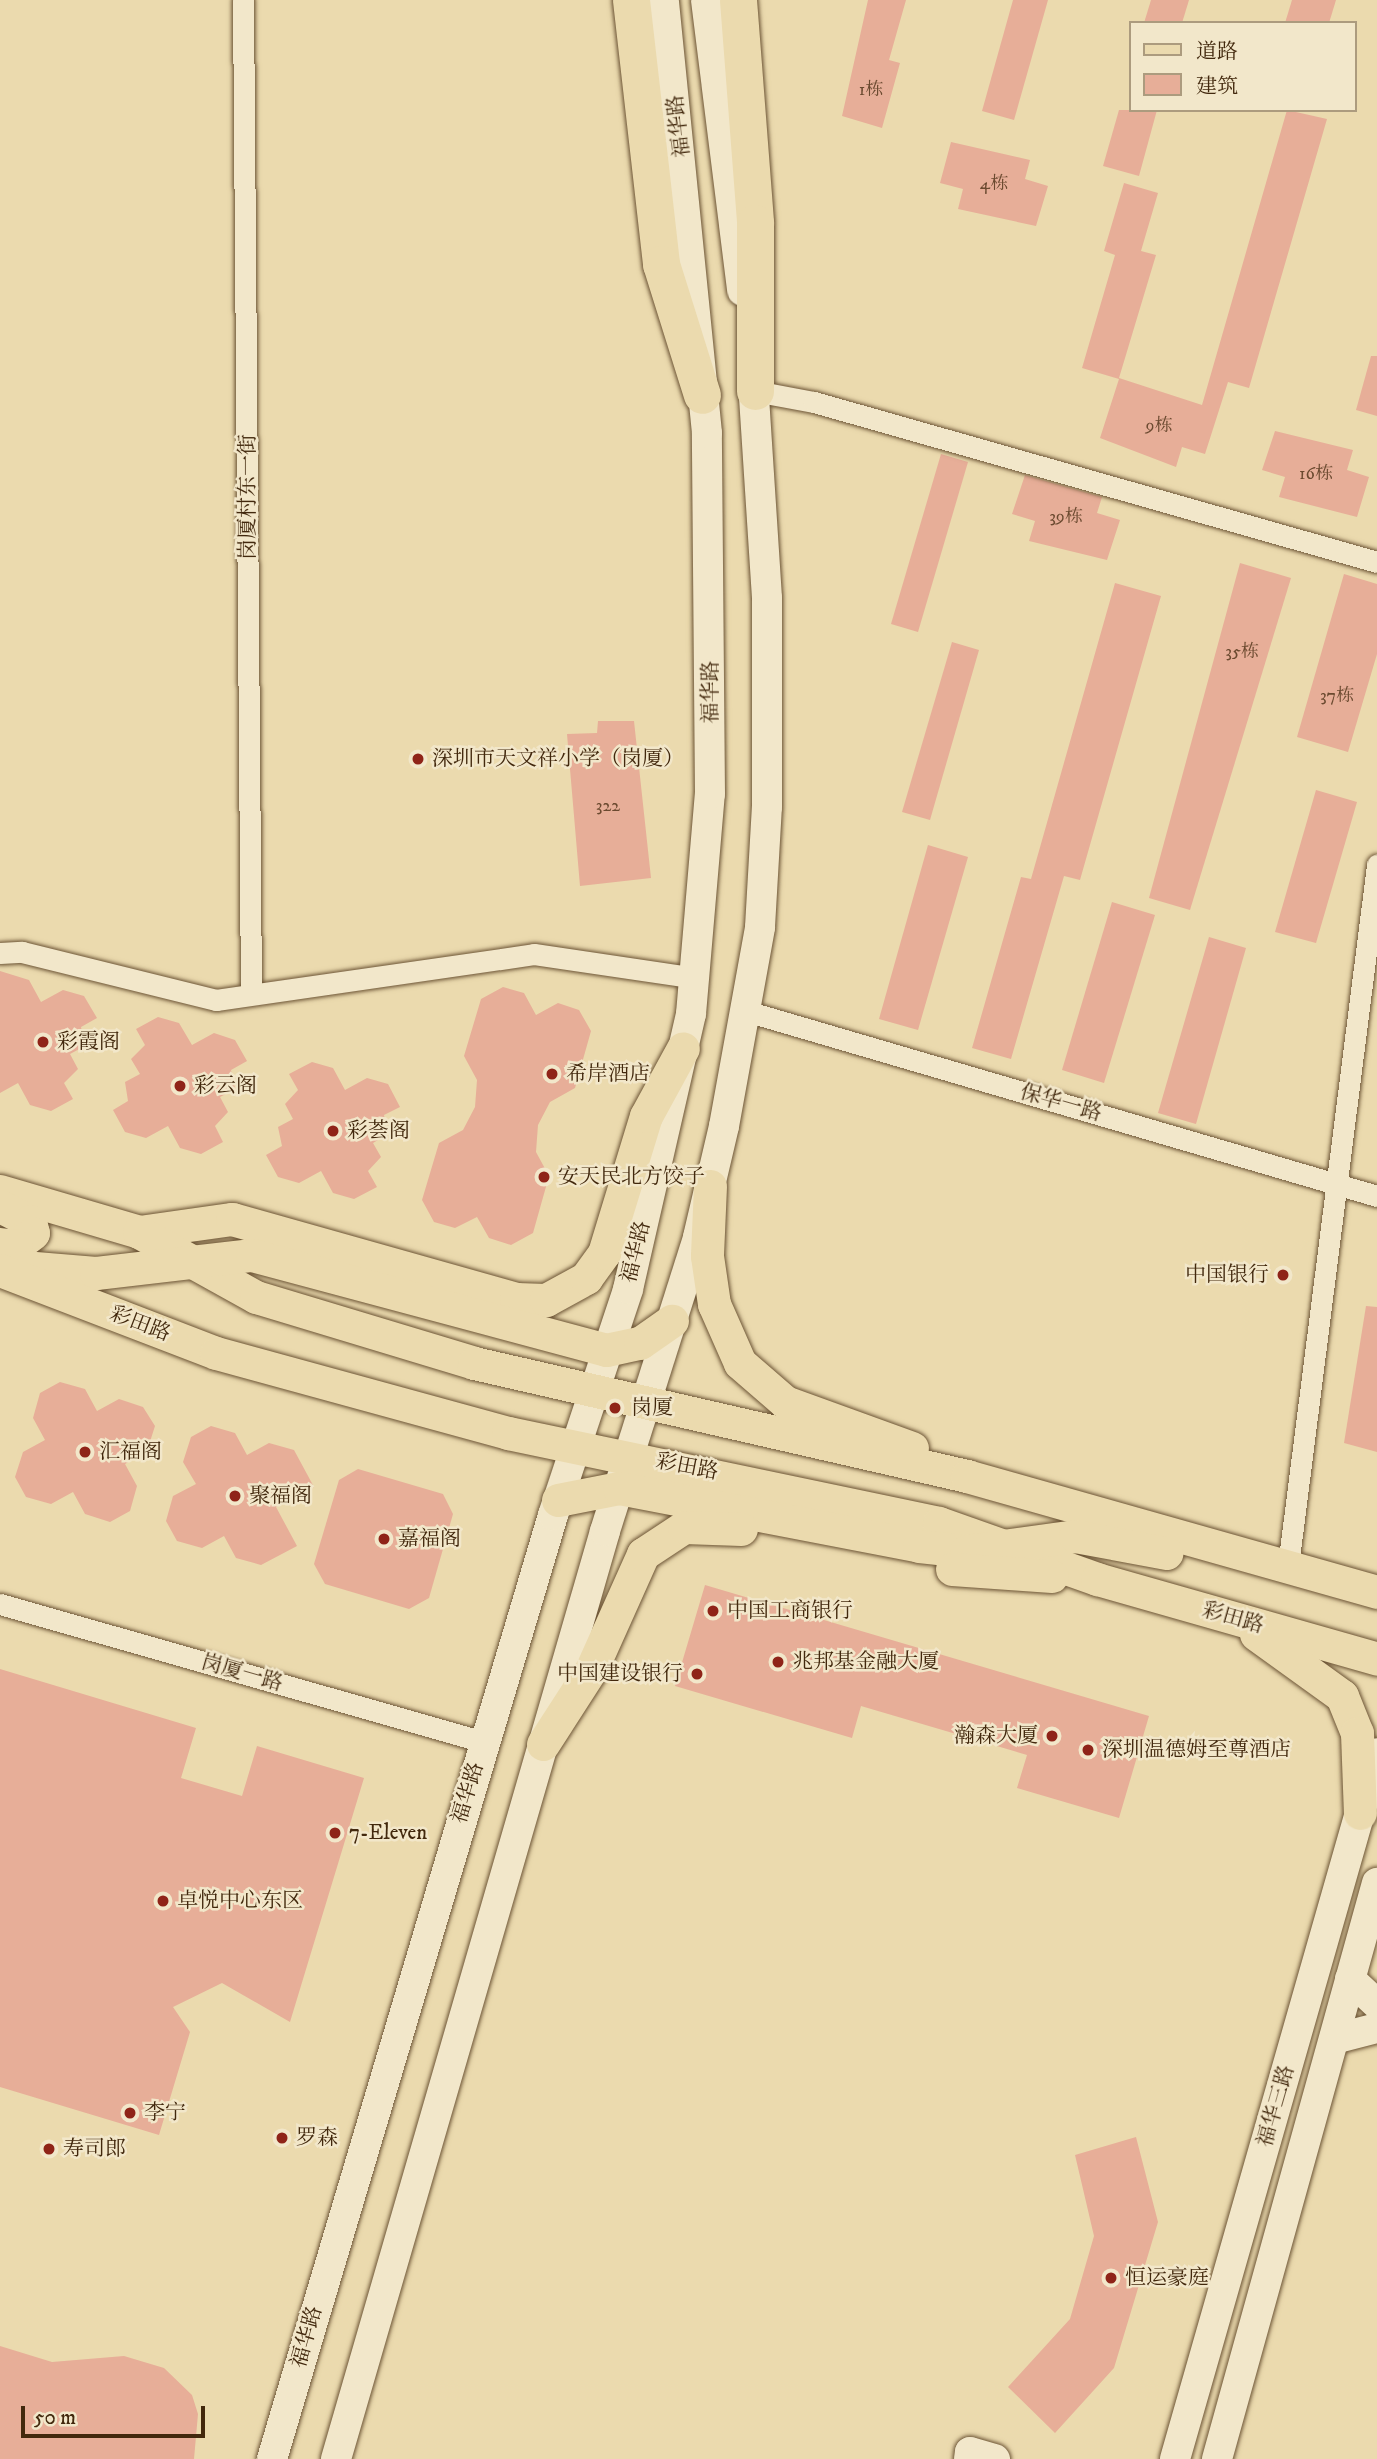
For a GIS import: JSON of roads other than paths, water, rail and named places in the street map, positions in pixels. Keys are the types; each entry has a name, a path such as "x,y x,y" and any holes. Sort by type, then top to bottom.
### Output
{"highway":[{"path":"631,0 661,264 702,395"},
{"path":"738,0 755,223 755,391"}],"main road":[{"name":"福华路","path":"272,2459 484,1742 634,1265 697,978 712,690 702,395 687,192 664,0"},
{"name":"福华路","path":"336,2459 543,1744 643,1406 672,1321 710,1186 746,1011 760,926 770,693 755,391 706,0"},
{"path":"139,1233 232,1219 516,1299 546,1300 567,1293 604,1253 646,1116 683,1048"},
{"path":"710,1186 707,1256 714,1304 740,1363 785,1402 885,1434 967,1476"},
{"path":"0,1191 139,1233 256,1297 592,1395 967,1476 1377,1592"},
{"path":"0,1206 30,1221 33,1233 16,1246 0,1244"},
{"path":"0,1265 96,1273 252,1255 606,1350 640,1343 672,1321"},
{"name":"彩田路","path":"0,1270 216,1353 576,1446 817,1493 939,1523 1097,1580 1377,1659"},
{"path":"558,1500 619,1488 919,1546 1007,1548 1075,1536 1209,1558 1252,1555"},
{"path":"543,1744 592,1668 633,1569 660,1539 684,1527 729,1527 904,1566 1097,1580"},
{"path":"1238,1619 1342,1696 1357,1733 1360,1813"},
{"name":"福华三路","path":"1175,2459 1377,1753"},
{"name":"福华三路","path":"1217,2459 1338,2038 1350,1979 1377,1883"},
{"path":"1350,1979 1377,2004"},
{"path":"1338,2038 1377,2028"},
{"path":"969,2459 971,2452 995,2459"}],"street":[{"name":"岗厦村东一街","path":"243,0 251,994"},
{"path":"755,391 814,402 1377,562"},
{"path":"1288,1566 1377,865"},
{"path":"0,953 22,952 216,1000 534,954 697,978"},
{"name":"保华一路","path":"746,1011 1377,1196"},
{"name":"岗厦一路","path":"0,1604 484,1742"}],"place":[{"name":"深圳市天文祥小学（岗厦）","path":"418,759"},
{"name":"彩霞阁","path":"43,1042"},
{"name":"希岸酒店","path":"552,1074"},
{"name":"彩云阁","path":"180,1086"},
{"name":"彩荟阁","path":"333,1131"},
{"name":"安天民北方饺子","path":"544,1177"},
{"name":"中国银行","path":"1283,1275"},
{"name":"岗厦","path":"615,1408"},
{"name":"汇福阁","path":"85,1452"},
{"name":"聚福阁","path":"235,1496"},
{"name":"嘉福阁","path":"384,1539"},
{"name":"中国工商银行","path":"713,1611"},
{"name":"兆邦基金融大厦","path":"778,1662"},
{"name":"中国建设银行","path":"697,1674"},
{"name":"瀚森大厦","path":"1052,1736"},
{"name":"深圳温德姆至尊酒店","path":"1088,1750"},
{"name":"7-Eleven","path":"335,1833"},
{"name":"卓悦中心东区","path":"163,1901"},
{"name":"李宁","path":"130,2113"},
{"name":"罗森","path":"282,2138"},
{"name":"寿司郎","path":"49,2149"},
{"name":"恒运豪庭","path":"1111,2278"}]}
